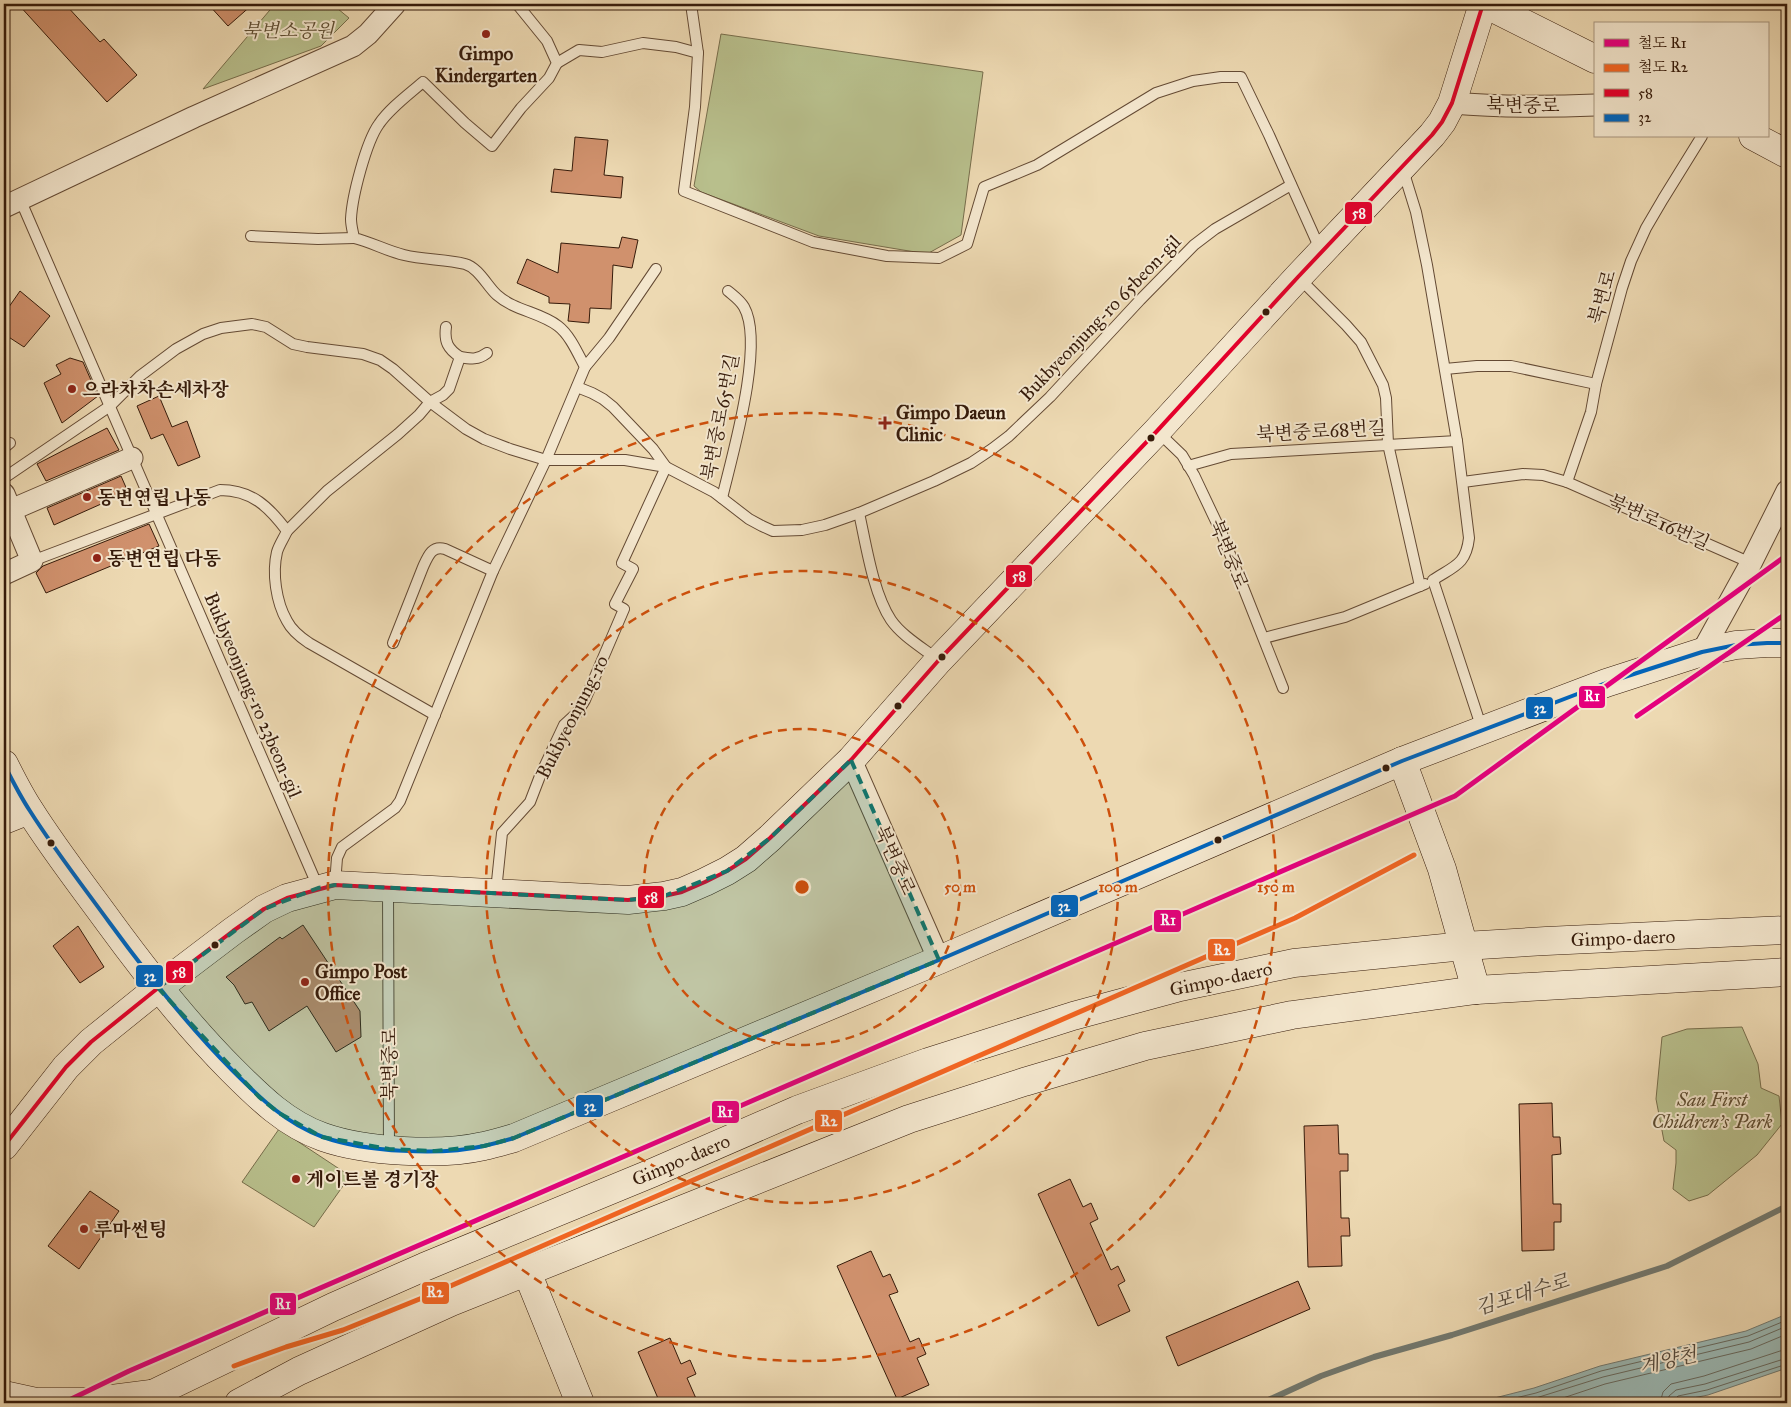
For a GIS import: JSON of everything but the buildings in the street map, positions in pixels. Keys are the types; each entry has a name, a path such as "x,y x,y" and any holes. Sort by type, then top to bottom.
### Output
{"street":[{"path":"12,203 353,46 368,34 395,4"},
{"path":"4,1146 66,1067 91,1042 158,988 264,909 287,898 326,886 496,892 628,900 682,892 728,871 746,859 851,760 938,661 1157,431 1298,277 1432,135 1442,122 1452,103 1484,4 1594,59"},
{"name":"북변중로","path":"1452,103 1522,107 1594,105"},
{"path":"1757,138 1787,154"},
{"path":"4,574 32,561 7,502 132,458"},
{"path":"1702,652 1751,564 1787,491"},
{"path":"4,764 29,810 158,988 213,1051 259,1097 279,1113 322,1136 350,1144 389,1149 460,1150 514,1138 939,960 1402,761 1606,683 1702,652 1736,645 1787,643"},
{"name":"북변중로","path":"851,760 939,960"},
{"path":"1402,761 1442,869 1476,990"},
{"path":"4,820 29,810"},
{"name":"Gimpo-daero","path":"143,1399 333,1306 797,1110 928,1062 1073,1016 1190,985 1294,963 1464,946 1787,930"},
{"path":"238,1403 299,1371 451,1302 909,1119 1145,1046 1292,1015 1476,990 1787,972"},
{"path":"528,1272 580,1403"},
{"path":"4,1395 36,1402 143,1399"}],"lane":[{"path":"517,4 547,42 557,63"},
{"path":"691,4 698,54 696,107 684,191 813,242 887,256 939,258 966,244 984,187 1038,165 1156,93 1193,81 1221,77 1241,77 1269,134 1322,253"},
{"path":"354,238 351,220 353,204 370,138 378,124 423,82 492,146 521,108 549,78 557,63 579,50 602,52 643,43 676,47 698,54"},
{"name":"북변로","path":"1567,482 1591,412 1596,384 1631,261 1662,199 1701,138"},
{"path":"1264,638 1345,617 1420,586 1462,561 1467,551 1469,538 1463,482 1445,369 1416,212 1402,168"},
{"name":"Bukbyeonjung-ro 65beon-gil","path":"430,402 466,429 484,439 510,449 546,460 625,460 666,467 694,481 722,498 749,518 774,531 802,530 825,525 859,513 934,481 971,462 998,445 1050,397 1194,245 1215,230 1291,185"},
{"name":"Bukbyeonjung-ro 23beon-gil","path":"12,203 110,406 156,515 326,886"},
{"path":"251,236 318,239 354,238 403,255 466,264 475,270 497,295 509,304 559,326 586,367"},
{"path":"326,886 342,847 395,808 400,801 493,571 546,460 586,367 609,338 656,269"},
{"path":"1298,277 1346,324 1361,342 1382,385 1386,398 1388,444 1420,586"},
{"name":"북변중로65번길","path":"722,498 740,419 750,363 751,339 749,321 744,307 728,291"},
{"path":"4,478 110,406 140,376 176,349 203,334 221,328 252,324 266,327 294,344 363,354 380,360 430,402"},
{"path":"446,327 444,336 448,347 460,357 475,359 481,358 487,353"},
{"path":"435,715 296,634 286,621 275,584 274,569 277,551 287,531 327,491 398,434 430,402 443,395 449,389 460,357"},
{"path":"1445,369 1485,365 1511,366 1596,384"},
{"path":"577,387 603,399 612,407 653,450 666,467"},
{"name":"북변중로","path":"1157,431 1182,455 1194,475 1222,534 1283,688"},
{"name":"북변중로68번길","path":"1188,466 1232,454 1457,440"},
{"name":"Bukbyeonjung-ro","path":"496,892 502,833 530,802 564,725 577,713 585,700 624,609 615,604 633,570 622,563 666,467"},
{"name":"북변로16번길","path":"1463,482 1523,474 1543,475 1567,482 1751,564"},
{"path":"32,561 220,490 233,490 246,494 258,501 274,513 287,531"},
{"path":"859,513 879,593 888,614 900,630 938,661"},
{"path":"393,643 426,561 434,549 440,547 446,549 493,571"},
{"path":"1433,580 1483,730"},
{"name":"북변중로","path":"388,889 389,1149"}],"highlighted area":[{"path":"851,760 939,960 514,1138 484,1146 435,1151 389,1149 322,1137 279,1113 259,1097 158,988 264,909 318,888 335,885 628,900 664,896 727,871 770,838"}],"green space":[{"name":"북변소공원","path":"275,4 332,4 349,18 321,46 203,89"},
{"path":"721,34 983,72 961,235 927,254 819,236 701,192 694,186"},
{"name":"Sau First Children’s Park","path":"1742,1027 1758,1064 1761,1088 1779,1096 1782,1124 1757,1155 1708,1195 1689,1201 1673,1189 1676,1150 1664,1141 1656,1099 1662,1037 1687,1029"},
{"name":"게이트볼 경기장","path":"279,1129 350,1176 314,1227 242,1182"}],"water":[{"name":"계양천","path":"1787,1314 1787,1368 1708,1395 1668,1403 1475,1403 1534,1388 1600,1366 1746,1331"}],"waterway":[{"name":"김포대수로","path":"1262,1403 1321,1376 1374,1357 1452,1335 1667,1266 1787,1206"}],"rail line":[{"name":"R1","path":"63,1403 129,1371 1455,796 1787,555"},
{"name":"R1","path":"1637,716 1787,613"},
{"name":"R2","path":"234,1366 286,1347 343,1330 432,1294 1295,918 1414,855"}],"transit line":[{"name":"58","path":"4,1146 66,1067 91,1042 233,931 264,909 287,898 335,885 628,900 682,892 727,871 746,859 851,760 938,661 1157,431 1298,277 1432,135 1442,122 1452,103 1483,4"},
{"name":"32","path":"4,764 23,800 49,839 138,961 199,1035 263,1100 297,1125 323,1137 340,1142 403,1151 446,1151 484,1146 514,1138 939,960 1402,761 1606,683 1702,652 1736,645 1787,643"}],"place":[{"name":"Gimpo Kindergarten","path":"486,34"},
{"name":"으라차차손세차장","path":"72,389"},
{"name":"Gimpo Daeun Clinic","path":"885,423"},
{"name":"동변연립 나동","path":"87,497"},
{"name":"동변연립 다동","path":"97,558"},
{"name":"Gimpo Post Office","path":"305,982"},
{"name":"게이트볼 경기장","path":"296,1179"},
{"name":"루마썬팅","path":"84,1229"}]}
